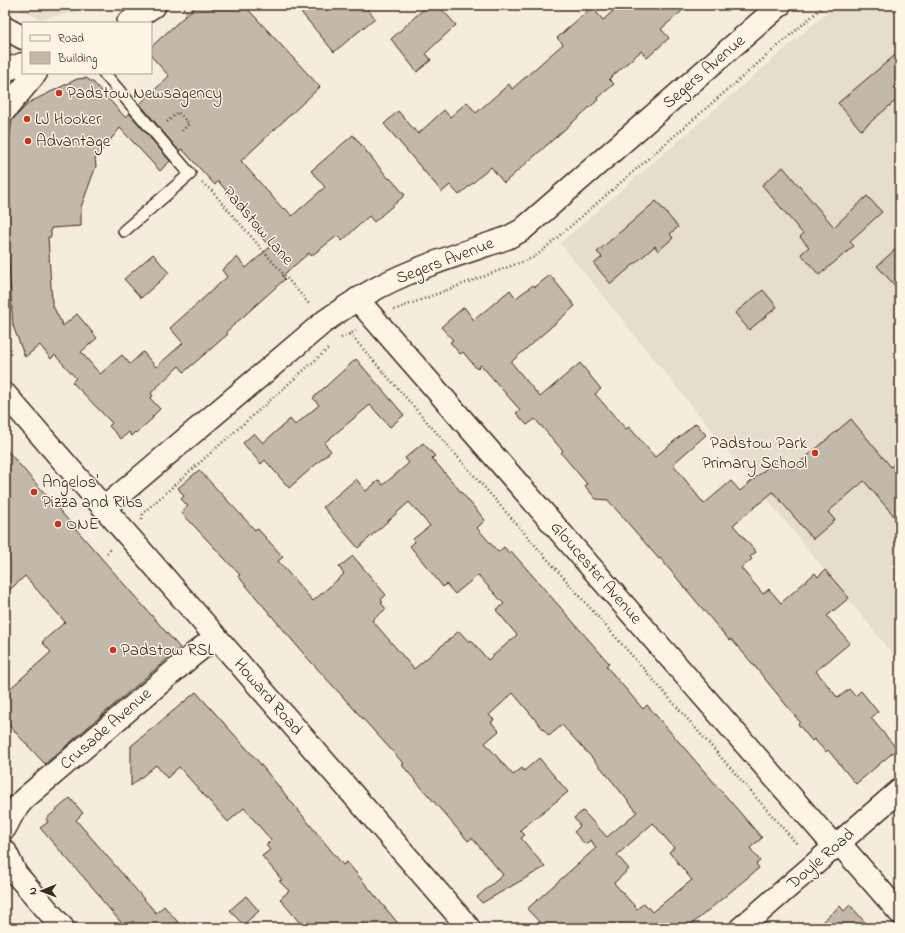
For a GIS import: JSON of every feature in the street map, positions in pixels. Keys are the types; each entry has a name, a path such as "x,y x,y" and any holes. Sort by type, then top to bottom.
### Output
{"street":[{"path":"130,22 155,5"},
{"name":"Segers Avenue","path":"104,508 324,321 357,299 400,277 507,238 522,230 780,5"},
{"path":"5,28 22,37"},
{"path":"5,70 22,64"},
{"path":"5,110 35,74"},
{"name":"Gloucester Avenue","path":"357,299 837,845 900,913"},
{"name":"Howard Road","path":"5,394 468,928"},
{"name":"Crusade Avenue","path":"5,828 14,811 24,799 188,659 216,637"},
{"name":"Doyle Road","path":"741,928 900,790"},
{"path":"5,851 16,874 63,928"}],"lane":[{"path":"105,74 190,174 124,231"}],"path":[{"path":"181,5 187,12"},
{"path":"340,338 403,305 535,257 825,5"},
{"path":"154,132 178,112 189,124 181,132"},
{"name":"Padstow Lane","path":"190,174 211,190 304,298"},
{"path":"350,334 797,844"},
{"path":"106,553 142,521 143,513 334,343"}],"shaded area":[{"path":"12,5 91,5 74,12 40,19"},
{"name":"Padstow Park Primary School","path":"836,5 900,5 900,663 560,243"}],"building":[{"path":"197,5 244,5 320,87 241,161 283,209 285,208 292,216 325,187 311,171 353,135 389,179 390,178 405,195 374,222 369,216 342,241 337,236 311,256 309,253 282,276 285,279 226,332 228,334 184,372 179,366 151,393 153,396 150,398 160,409 152,417 153,418 136,433 135,432 131,436 129,432 121,439 109,426 112,423 72,382 76,378 55,355 51,359 40,345 25,357 13,326 5,202 5,169 12,120 30,102 77,79 86,78 94,83 125,117 129,113 170,161 160,171 120,128 95,159 96,166 81,207 81,226 51,228 51,237 48,237 52,304 63,326 77,314 97,338 81,352 100,374 122,355 130,364 143,352 156,367 183,343 170,328 227,277 222,270 237,257 246,268 270,247 253,228 256,225 218,181 215,185 182,149 179,151 140,104 169,76 152,57 152,46"},
{"path":"295,5 364,5 375,18 334,52"},
{"path":"428,5 438,5 456,25 426,53 431,60 417,72 391,39"},
{"path":"620,5 689,5 661,29 669,38 647,58 641,51 609,79 614,84 598,98 599,99 504,183 491,167 459,195 450,185 442,192 384,124 398,111 418,134 444,110 450,117 467,102 476,113 509,84 512,89 563,44 557,38 592,7 603,20"},
{"path":"900,51 900,97 861,130 838,103"},
{"path":"783,167 834,227 867,196 882,212 850,241 854,246 819,275 801,254 809,247 800,237 803,234 762,185"},
{"path":"656,201 678,227 670,234 673,238 658,251 655,246 611,284 594,264 602,257 597,252"},
{"path":"900,245 900,291 877,266"},
{"path":"153,254 169,273 141,298 124,279"},
{"path":"550,275 575,306 511,362 540,397 580,363 601,389 595,394 626,429 629,427 655,457 696,423 706,435 673,464 704,504 731,481 740,491 781,456 792,469 851,419 891,467 900,459 900,523 864,481 828,512 835,520 813,539 773,492 733,525 756,552 750,557 752,559 741,568 763,594 769,589 781,603 815,573 818,577 825,570 849,598 827,616 850,643 816,671 838,698 849,689 855,696 861,691 878,712 871,718 897,749 856,784 828,750 826,752 814,739 812,741 798,724 800,722 752,663 731,639 730,641 660,558 659,559 608,500 596,499 585,486 587,484 561,453 563,451 535,419 527,425 516,413 520,410 481,365 477,369 463,352 460,354 450,342 453,340 441,327 464,307 474,320 510,290 516,298 533,285 535,287"},
{"path":"763,290 777,307 749,330 735,313"},
{"path":"356,359 404,415 390,427 370,405 324,443 331,451 289,488 265,460 261,464 243,443 254,433 263,443 290,419 295,425 319,405 313,398"},
{"path":"423,443 435,456 432,458 485,520 477,528 498,552 504,547 509,553 511,551 609,663 606,666 643,709 647,705 762,838 750,848 760,861 756,864 759,868 687,928 545,928 527,909 596,848 591,840 585,844 574,832 580,826 574,818 583,811 607,837 637,812 603,770 562,725 549,736 513,693 489,715 494,720 491,722 499,731 485,743 513,775 522,768 524,771 539,758 568,792 520,830 525,835 521,838 545,867 482,903 477,897 503,875 472,838 468,841 402,765 404,764 303,653 238,576 240,575 181,512 188,506 181,499 184,496 178,488 199,470 255,530 257,528 283,557 278,561 313,601 344,574 339,567 353,556 386,595 381,600 383,602 381,603 386,609 372,620 414,669 459,631 469,642 471,640 488,660 517,635 496,610 504,604 478,575 455,594 446,584 443,587 410,546 415,542 413,539 430,526 409,502 358,548 323,507 356,479 366,491 379,480 383,485 409,463 405,458","holes":["653,823 674,848 669,852 692,880 652,912 644,903 637,909 614,883 629,869 617,855"]},
{"name":"Padstow RSL","path":"5,448 180,648 45,764 5,721 5,693 51,652 42,642 65,622 25,576 5,594"},
{"path":"196,692 257,760 343,865 347,862 402,928 304,928 280,899 289,891 279,881 282,880 262,856 270,850 266,845 271,840 244,808 228,822 179,767 167,778 156,765 131,786 131,746"},
{"path":"70,798 83,813 76,820 156,913 164,906 183,928 138,928 133,921 125,927 100,898 101,897 40,828 48,822 46,819"},
{"path":"246,896 259,911 243,925 230,910"},
{"path":"850,905 870,928 815,928 840,906 844,911"}],"place":[{"name":"Padstow Newsagency","path":"59,93"},
{"name":"LJ Hooker","path":"27,119"},
{"name":"Advantage","path":"28,141"},
{"name":"Padstow Park Primary School","path":"815,453"},
{"name":"Angelos' Pizza and Ribs","path":"34,492"},
{"name":"ONE","path":"58,524"},
{"name":"Padstow RSL","path":"113,650"}]}
